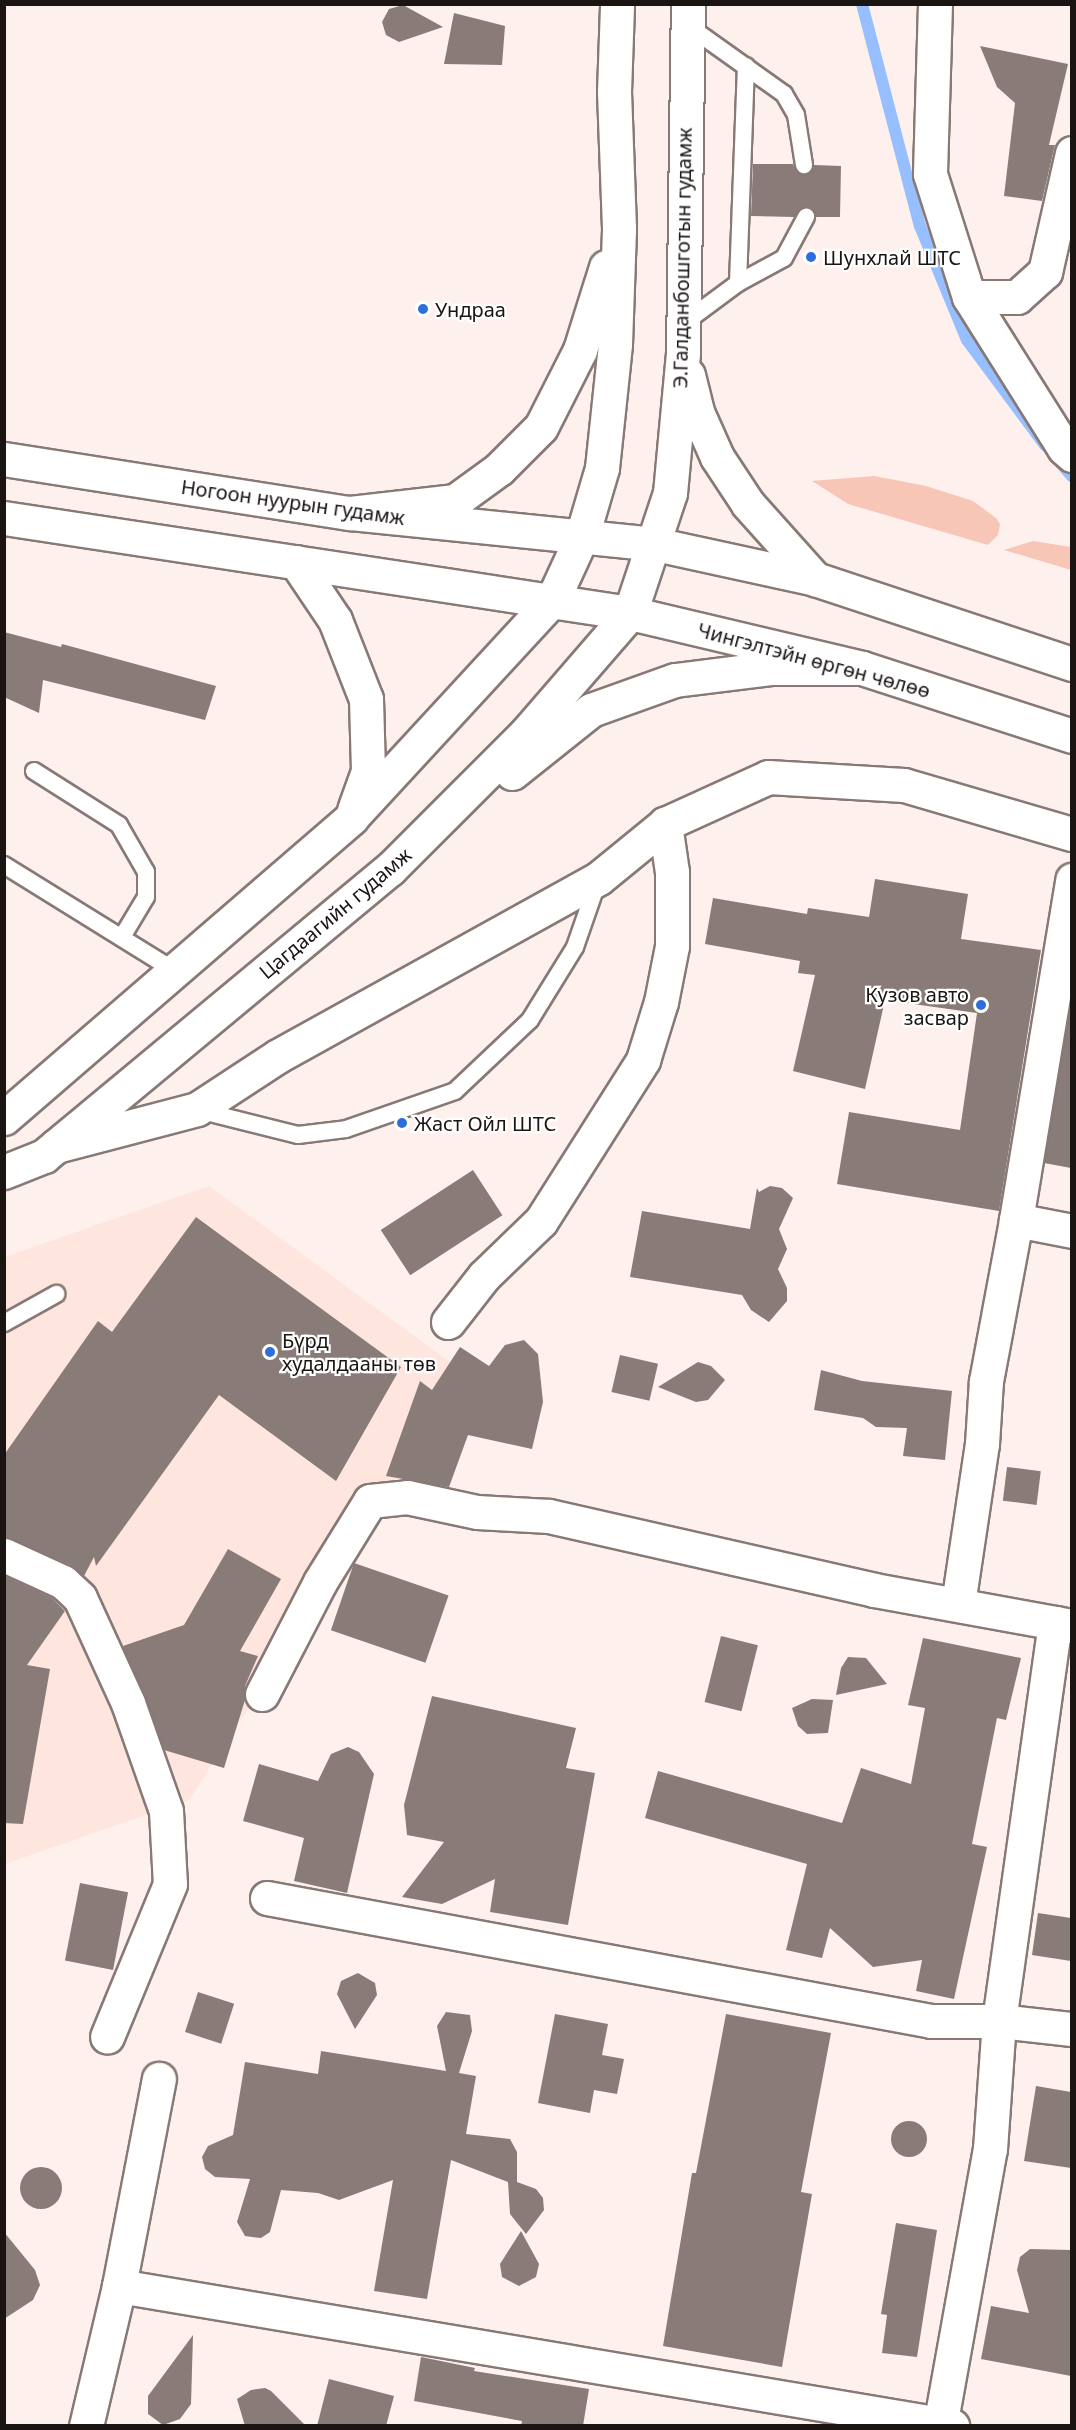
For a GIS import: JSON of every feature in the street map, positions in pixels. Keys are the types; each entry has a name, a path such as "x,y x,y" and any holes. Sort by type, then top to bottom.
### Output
{"street":[{"path":"4,1118 351,818 553,599 582,536 602,468 615,344 619,228 614,92 617,4"},
{"path":"935,4 930,174 969,297 1064,448 1071,455"},
{"name":"Э.Галданбошготын гудамж","path":"630,613 655,544 670,493 684,339 687,15"},
{"path":"969,297 1017,297 1045,272 1071,153"},
{"path":"350,513 455,501 499,469 541,427 580,350 619,228"},
{"path":"684,339 697,412 717,457 748,504 815,579"},
{"name":"Ногоон нуурын гудамж","path":"4,459 350,513 582,536"},
{"path":"4,518 553,599"},
{"path":"582,536 655,544 815,579 1071,664"},
{"path":"296,562 335,620 366,699 368,771 351,818"},
{"name":"Чингэлтэйн өргөн чөлөө","path":"553,599 630,613 862,668 1071,736"},
{"name":"Цагдаагийн гудамж","path":"4,1172 44,1156 390,869 526,733 630,613"},
{"path":"390,869 591,710 675,680 772,668 862,668"},
{"path":"56,1146 197,1110 278,1056 599,878 665,824 768,777 904,785 1071,834"},
{"path":"448,1322 484,1276 541,1221 643,1060 661,1002 672,946 672,872 665,824"},
{"path":"958,1604 982,1444 986,1381 1016,1220 1071,880"},
{"path":"1016,1220 1071,1231"},
{"path":"119,2286 944,2425 990,2149 999,2021 1063,1624 874,1590 549,1516 477,1512 407,1497 370,1501 320,1582 262,1694"},
{"path":"4,1555 63,1582 80,1598 128,1703 166,1811 170,1884 107,2037"},
{"path":"267,1898 931,2021 999,2021 1071,2029"},
{"path":"86,2426 119,2286 159,2079"}],"lane":[{"path":"687,15 746,66 784,94 796,115 804,165"},
{"path":"738,283 746,66"},
{"path":"684,339 738,283 784,258 806,217"},
{"path":"34,771 119,825 146,872 146,897 122,937"},
{"path":"4,865 175,970"},
{"path":"197,1110 298,1135 346,1129 455,1091 530,1020 575,947 599,878"},
{"path":"4,1323 56,1294"}],"shaded area":[{"path":"874,476 926,486 973,501 996,518 1000,524 998,535 988,545 848,504 812,481"},
{"path":"1033,541 1071,547 1071,570 1004,550"},
{"path":"209,1186 465,1373 189,1800 5,1864 4,1257"}],"building":[{"path":"403,5 443,27 399,42 386,35 382,22 389,9"},
{"path":"454,13 505,26 502,65 444,64"},
{"path":"980,46 1068,64 1049,145 1055,145 1042,201 1004,196 1015,103 997,87"},
{"path":"753,164 793,164 796,172 805,175 814,165 841,166 840,217 816,217 806,207 794,217 751,216"},
{"path":"4,632 61,647 62,644 216,686 205,720 43,680 39,713 4,697"},
{"path":"875,879 968,894 961,939 1041,950 999,1211 837,1184 849,1112 960,1130 977,1013 885,1000 865,1089 793,1071 815,975 798,973 800,961 705,944 713,898 807,914 808,908 869,917"},
{"path":"1071,998 1071,1168 1044,1163"},
{"path":"473,1170 502,1215 410,1275 381,1230"},
{"path":"770,1186 782,1188 793,1198 779,1229 787,1249 778,1269 787,1288 787,1301 769,1322 751,1310 742,1295 630,1277 642,1211 750,1229 757,1188 759,1192"},
{"path":"196,1217 401,1367 336,1481 219,1395 96,1566 94,1557 84,1576 71,1565 4,1537 4,1455 98,1321 112,1332"},
{"path":"524,1340 538,1354 543,1402 532,1449 468,1435 449,1487 386,1476 420,1381 432,1390 460,1347 489,1366 505,1345"},
{"path":"620,1355 658,1364 649,1401 611,1392"},
{"path":"698,1362 711,1366 725,1380 708,1400 696,1402 658,1387"},
{"path":"821,1370 862,1381 952,1391 945,1460 903,1456 907,1428 876,1427 863,1418 814,1410"},
{"path":"1007,1467 1041,1471 1037,1505 1003,1501"},
{"path":"228,1549 281,1579 240,1651 258,1656 245,1686 245,1700 224,1768 164,1750 123,1646 184,1625"},
{"path":"354,1563 449,1596 425,1663 331,1630"},
{"path":"4,1576 52,1598 65,1611 27,1665 50,1669 23,1824 4,1823"},
{"path":"721,1636 758,1645 741,1711 705,1702"},
{"path":"923,1638 1021,1658 1006,1720 997,1718 972,1844 987,1847 954,1999 916,1991 922,1960 873,1967 830,1928 822,1958 786,1950 807,1864 645,1818 658,1771 842,1823 861,1768 911,1784 925,1708 908,1705"},
{"path":"848,1657 866,1658 887,1684 836,1695 841,1668"},
{"path":"432,1696 576,1728 566,1768 595,1773 568,1925 490,1912 495,1879 442,1904 402,1897 444,1842 407,1835 404,1805"},
{"path":"812,1699 833,1700 828,1733 807,1734 798,1726 792,1708"},
{"path":"348,1747 359,1752 374,1774 347,1893 294,1881 304,1838 243,1821 259,1764 318,1781 331,1754"},
{"path":"80,1883 128,1892 113,1970 65,1961"},
{"path":"1038,1913 1071,1918 1071,1961 1032,1955"},
{"path":"358,1973 375,1983 377,1995 355,2029 337,1994 341,1981"},
{"path":"198,1992 234,2004 221,2044 185,2032"},
{"path":"446,2012 470,2015 472,2031 459,2073 476,2076 466,2134 510,2139 517,2152 517,2182 536,2189 543,2198 544,2210 526,2234 510,2214 508,2182 451,2160 427,2299 374,2291 393,2180 339,2200 318,2193 281,2190 270,2232 261,2238 245,2236 237,2222 250,2179 215,2177 205,2169 202,2157 208,2146 233,2135 245,2062 318,2074 321,2051 446,2071 437,2026"},
{"path":"555,2014 608,2024 602,2055 624,2059 617,2094 594,2090 590,2113 538,2103"},
{"path":"726,2014 831,2033 801,2192 812,2194 782,2367 663,2346 692,2173 696,2173"},
{"path":"1036,2086 1071,2092 1071,2168 1024,2161"},
{"path":"909,2121 922,2126 927,2139 922,2152 909,2157 896,2152 891,2139 896,2126"},
{"path":"41,2167 56,2173 62,2188 56,2203 41,2209 26,2203 20,2188 26,2173"},
{"path":"896,2223 937,2230 917,2357 882,2353 887,2315 881,2314"},
{"path":"521,2231 539,2264 536,2277 519,2286 502,2277 500,2264"},
{"path":"4,2232 35,2270 40,2285 33,2300 4,2319"},
{"path":"1030,2249 1071,2250 1071,2376 981,2359 991,2306 1029,2313 1017,2270 1020,2257"},
{"path":"193,2335 191,2404 180,2419 163,2425 148,2414 148,2396"},
{"path":"421,2357 475,2368 474,2371 589,2389 583,2426 521,2426 522,2421 414,2401"},
{"path":"329,2379 394,2396 386,2426 317,2426"},
{"path":"265,2388 271,2391 306,2426 245,2426 237,2399 251,2390"}],"waterway":[{"path":"862,4 920,226 967,340 1045,445"},
{"path":"1057,459 1072,476"}],"place":[{"name":"Шунхлай ШТС","path":"811,257"},
{"name":"Ундраа","path":"423,309"},
{"name":"Кузов авто засвар","path":"981,1005"},
{"name":"Жаст Ойл ШТС","path":"402,1123"},
{"name":"Бүрд худалдааны төв","path":"270,1352"}]}
